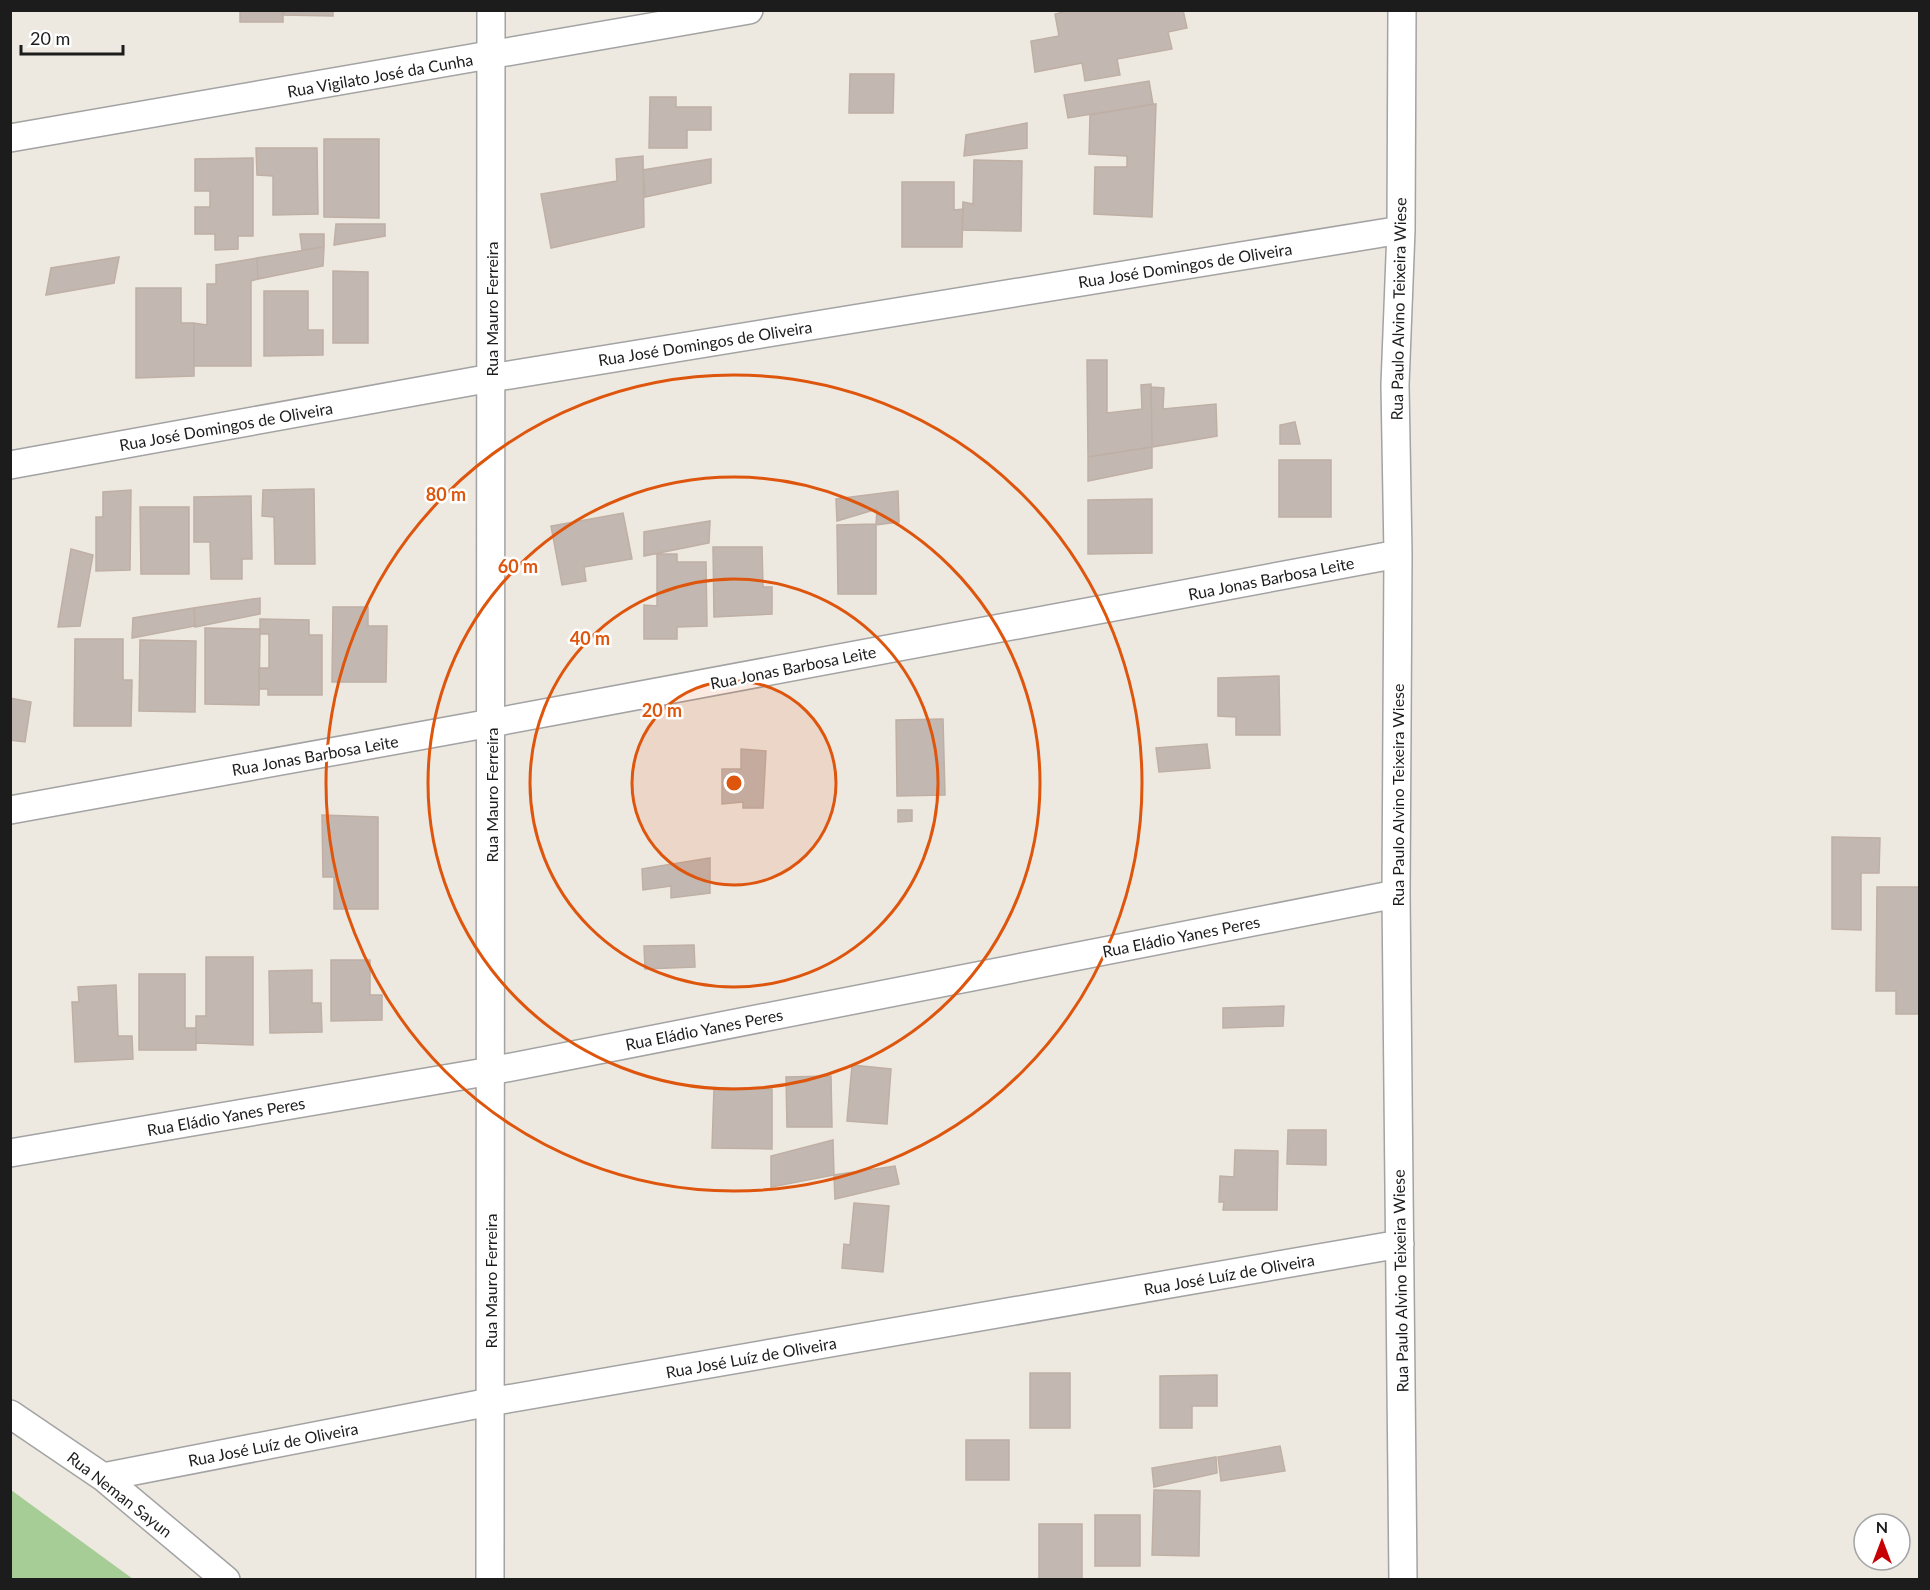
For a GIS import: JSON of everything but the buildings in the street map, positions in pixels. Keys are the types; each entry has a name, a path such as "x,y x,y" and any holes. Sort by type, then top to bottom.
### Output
{"street":[{"name":"Rua Mauro Ferreira","path":"490,1580 491,10"},
{"name":"Rua Vigilato José da Cunha","path":"10,138 749,10"},
{"name":"Rua Paulo Alvino Teixeira Wiese","path":"1402,10 1401,230 1395,385 1398,554 1396,894 1403,1580"},
{"name":"Rua José Domingos de Oliveira","path":"10,465 491,378 1401,230"},
{"name":"Rua Jonas Barbosa Leite","path":"10,810 1398,554"},
{"name":"Rua Eládio Yanes Peres","path":"10,1153 491,1071 1396,894"},
{"name":"Rua José Luíz de Oliveira","path":"103,1477 490,1402 1400,1244"},
{"name":"Rua Neman Sayun","path":"10,1414 103,1477 226,1580"}],"green space":[{"path":"11,1490 133,1579 11,1579"}]}
